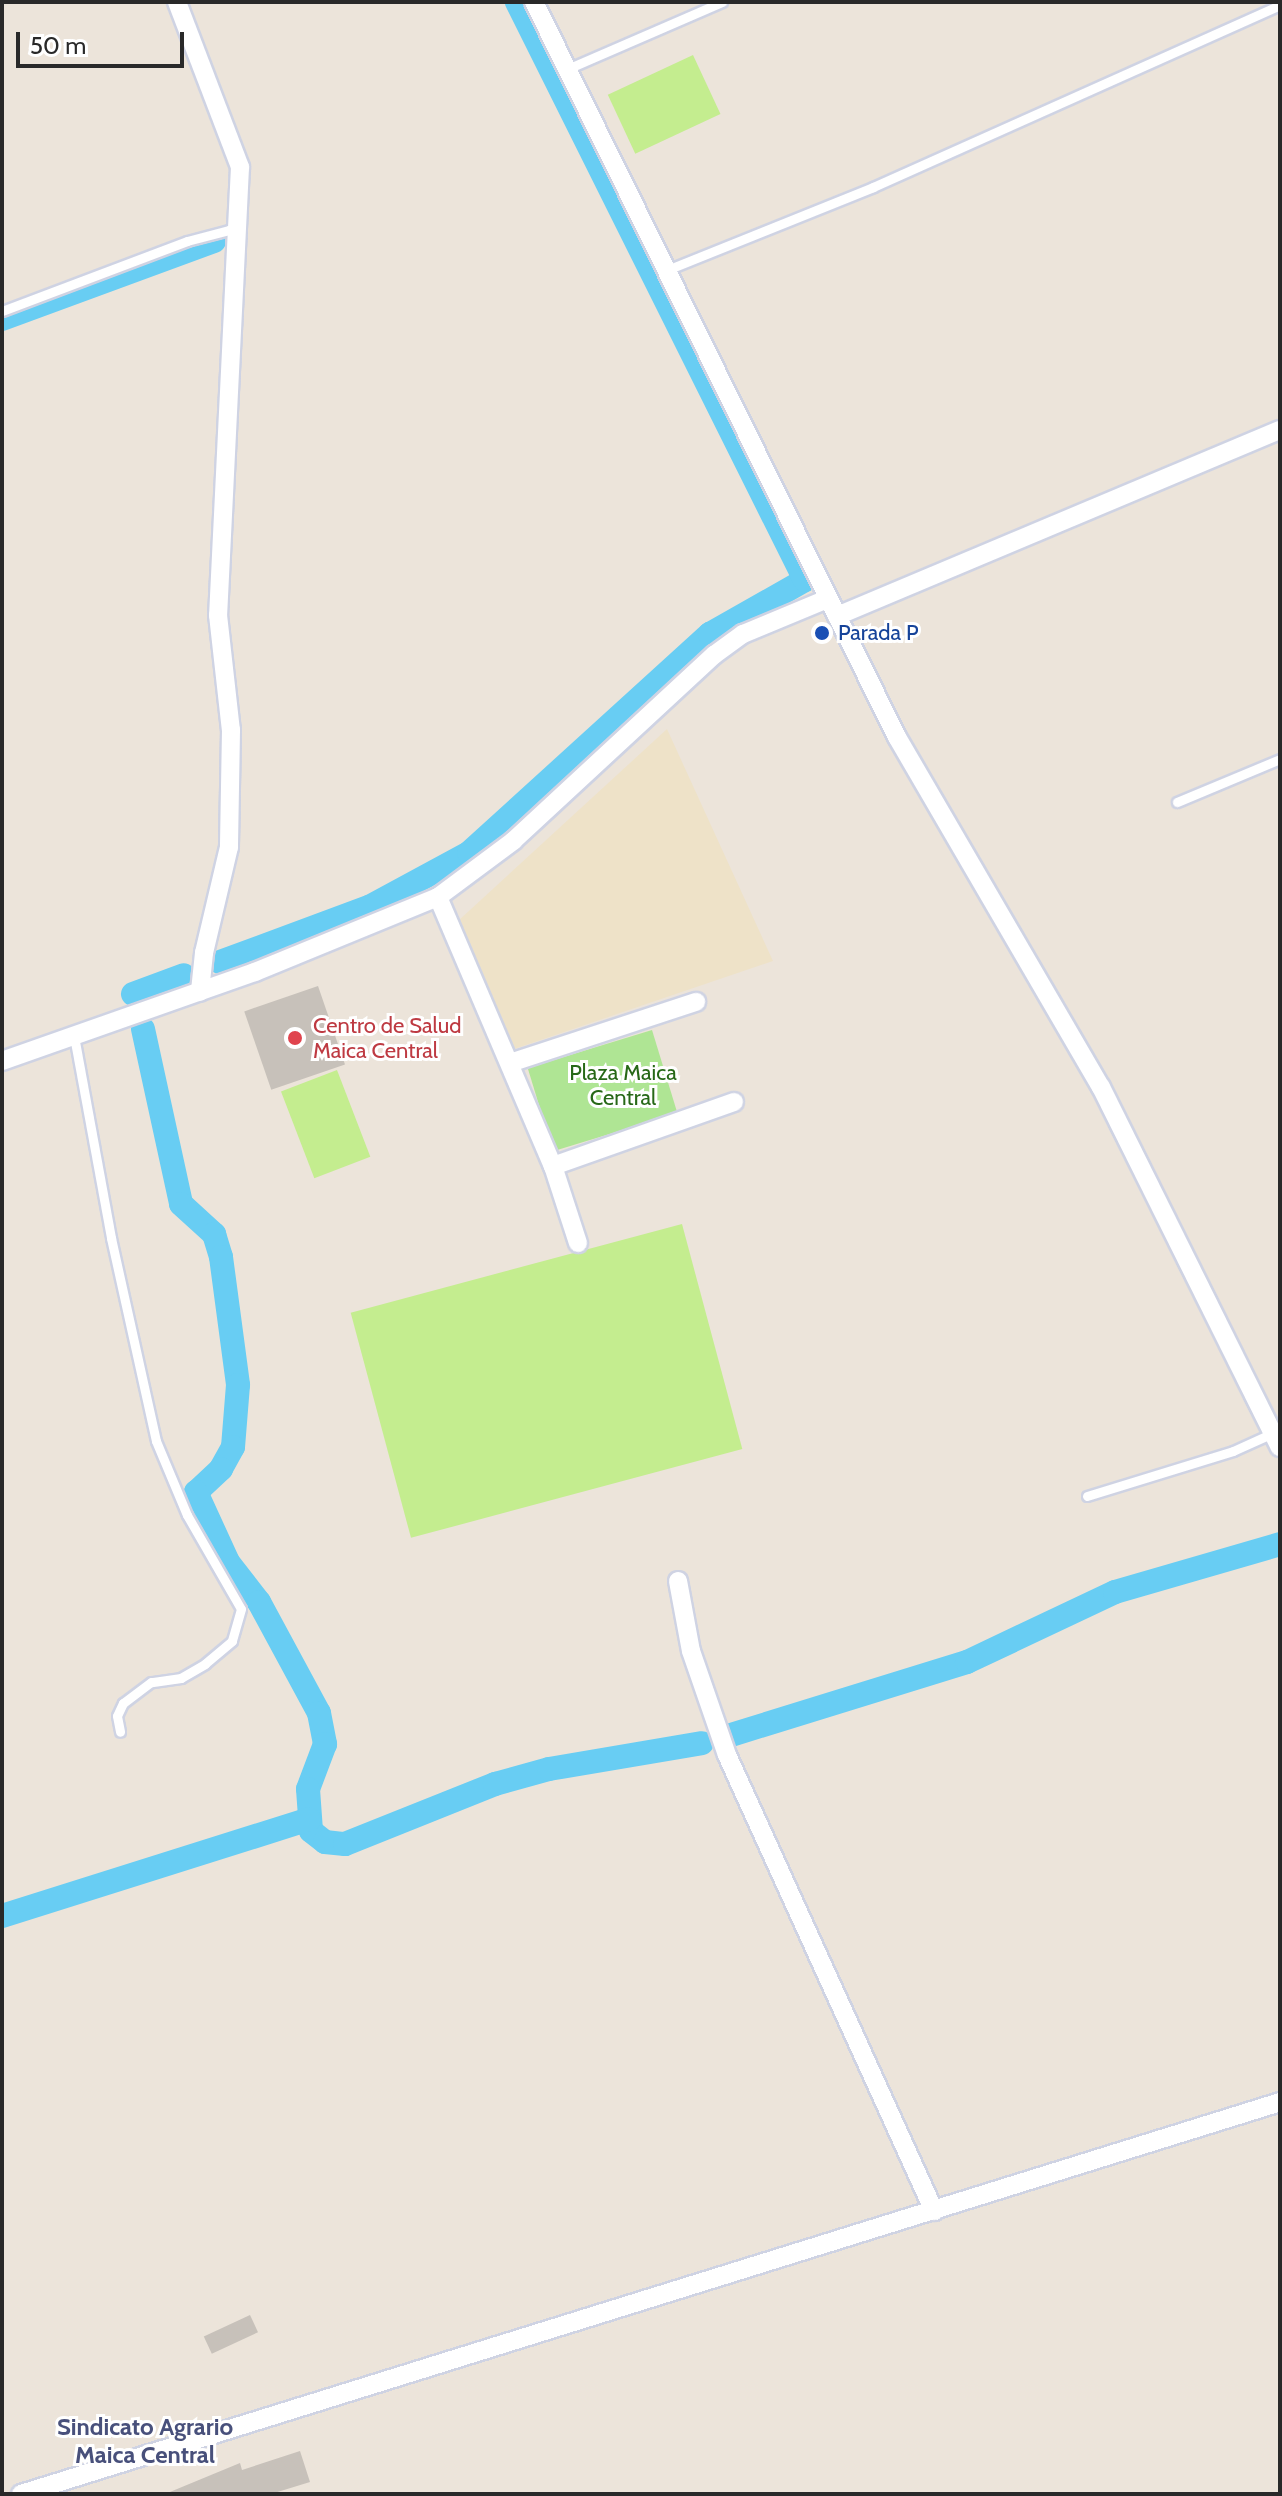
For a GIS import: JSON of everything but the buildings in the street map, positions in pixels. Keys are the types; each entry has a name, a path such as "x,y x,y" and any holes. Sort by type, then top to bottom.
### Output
{"street":[{"path":"177,2 240,167 218,615 231,730 229,847 204,953 200,992"},
{"path":"534,2 897,737 1101,1087 1276,1440"},
{"path":"837,616 1280,430"},
{"path":"2,1061 200,992 438,897 513,841 723,648 743,634 827,599"},
{"path":"438,897 553,1166 578,1243"},
{"path":"510,1063 696,1002"},
{"path":"553,1166 734,1102"},
{"path":"678,1581 691,1651 727,1755 934,2211"},
{"path":"21,2494 1280,2102"}],"lane":[{"path":"567,69 722,2"},
{"path":"667,270 873,187 1280,5"},
{"path":"2,311 187,241 229,230 237,236"},
{"path":"1177,802 1280,759"},
{"path":"74,1036 114,1253 156,1441 187,1515 241,1609 232,1641 205,1664 181,1678 151,1682 123,1703 117,1716 120,1732"},
{"path":"1087,1496 1276,1440"}],"shaded area":[{"path":"667,729 773,961 514,1049 458,921"}],"green space":[{"path":"693,55 720,114 635,154 608,95"},
{"name":"Plaza Maica Central","path":"652,1030 677,1113 553,1151 528,1068"},
{"path":"337,1070 370,1157 314,1178 281,1092"},
{"path":"682,1224 742,1449 411,1538 351,1313"}],"waterway":[{"path":"220,962 369,907 469,853 710,634 805,580 517,2"},
{"path":"2,319 214,241"},
{"path":"133,994 184,975"},
{"path":"143,1029 181,1204 214,1234 221,1257 238,1385 233,1447 221,1469 196,1492 228,1562 259,1602 319,1713 325,1744 308,1789 311,1831 325,1842 345,1844 495,1784 549,1769 702,1743"},
{"path":"731,1735 967,1662 1115,1592 1280,1544"},
{"path":"2,1916 309,1819"}],"place":[{"name":"Parada P","path":"822,633"},
{"name":"Centro de Salud Maica Central","path":"295,1038"}],"district":[{"name":"Sindicato Agrario Maica Central","path":"145,2441"}]}
